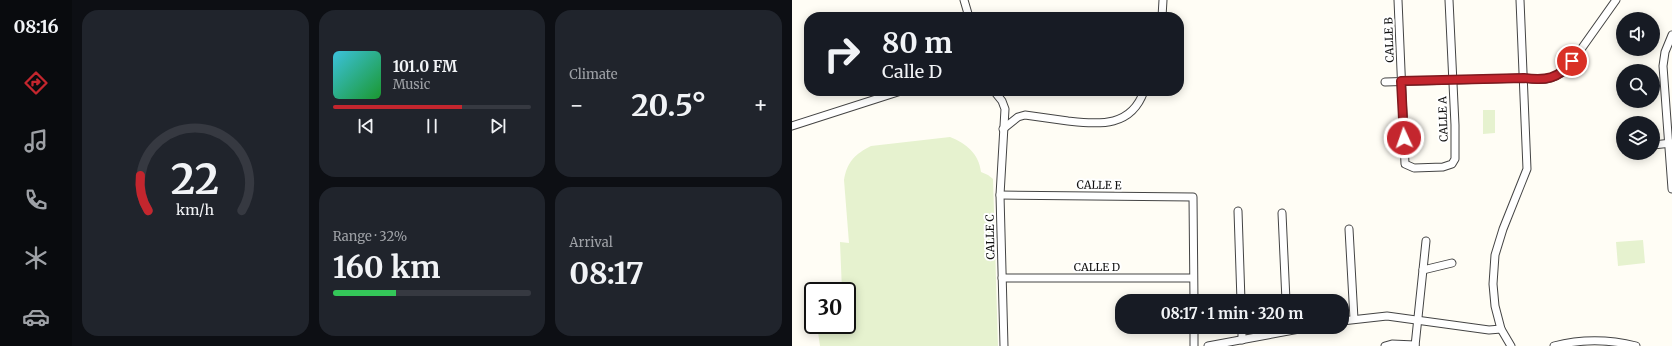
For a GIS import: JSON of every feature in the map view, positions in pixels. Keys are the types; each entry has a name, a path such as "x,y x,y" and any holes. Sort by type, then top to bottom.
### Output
{"street":[{"path":"964,0 968,12"},
{"path":"1162,12 1163,0"},
{"name":"CALLE B","path":"1398,0 1405,152"},
{"name":"CALLE A","path":"1405,152 1405,164 1414,168 1443,167 1452,164 1455,159 1449,0"},
{"path":"1511,346 1502,329 1495,306 1493,284 1495,262 1503,229 1527,169 1520,0"},
{"path":"1385,82 1524,78 1537,80 1557,77 1567,68 1616,0"},
{"path":"1672,35 1665,52 1663,66 1670,143 1672,189"},
{"path":"792,126 885,96"},
{"name":"CALLE C","path":"998,96 1002,101 1004,108 1000,195 1004,346"},
{"path":"1004,129 1018,117 1025,115 1096,124 1111,122 1124,117 1133,109 1141,96"},
{"path":"1660,144 1670,143"},
{"name":"CALLE E","path":"1000,195 1193,197 1193,278"},
{"path":"1238,211 1241,294"},
{"path":"1282,213 1286,294"},
{"path":"1349,229 1354,319"},
{"path":"1385,346 1392,344 1415,345 1426,241"},
{"path":"1423,270 1452,263"},
{"name":"CALLE D","path":"1002,278 1193,278"},
{"path":"1193,278 1194,294"},
{"path":"1349,320 1387,316 1489,330 1502,329"},
{"path":"1194,334 1194,346"},
{"path":"1242,334 1242,340"},
{"path":"1208,346 1267,334"},
{"path":"1554,346 1581,340 1602,340 1636,346"}],"green space":[{"path":"1483,110 1495,110 1495,133 1483,134"},
{"path":"950,137 961,142 971,150 978,160 981,172 993,179 998,346 820,346 818,334 856,334 856,282 842,282 840,242 849,243 844,180 847,168 853,159 860,152 871,146"},
{"path":"1643,240 1645,263 1618,266 1616,242"}],"route":[{"path":"1404,138 1401,81 1524,78 1537,80 1557,77 1572,61"}]}
